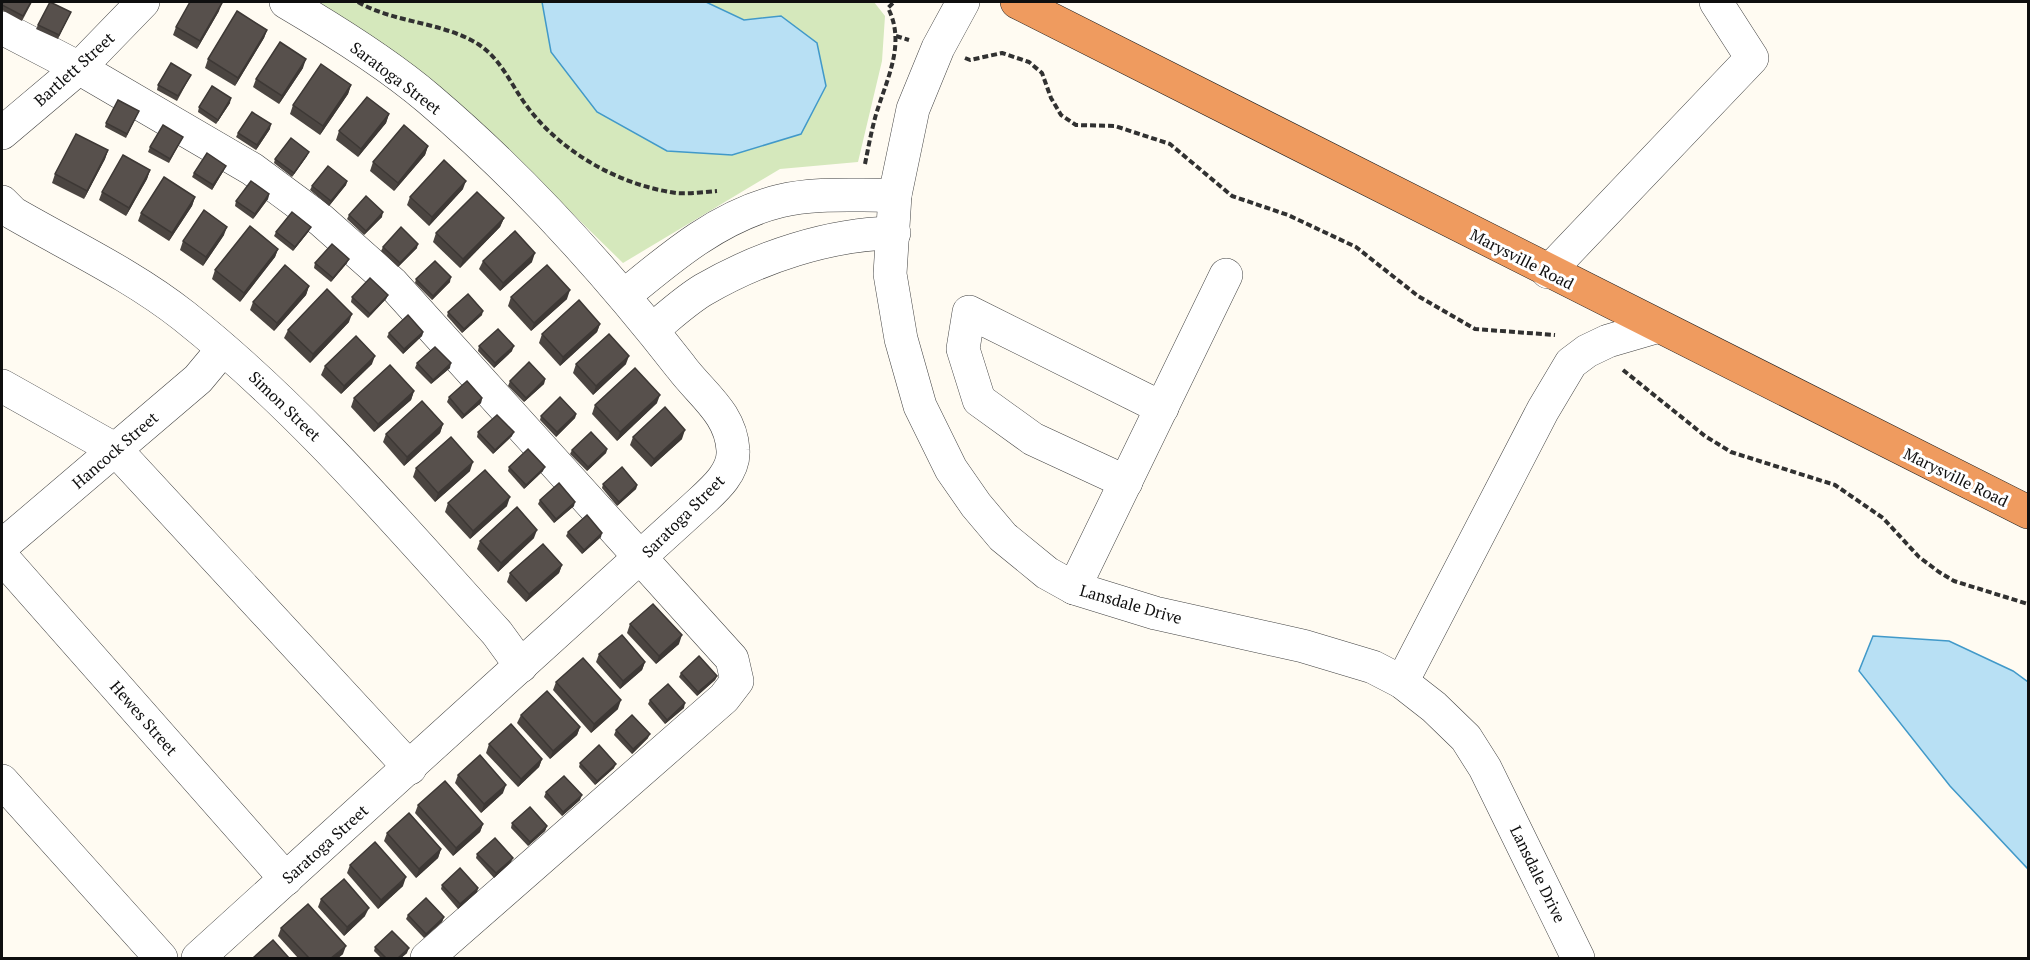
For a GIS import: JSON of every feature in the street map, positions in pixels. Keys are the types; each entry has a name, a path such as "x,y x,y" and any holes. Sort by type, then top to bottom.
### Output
{"highway":[{"name":"Marysville Road","path":"1017,2 1656,327 2028,512"}],"street":[{"name":"Bartlett Street","path":"2,133 79,68 142,2"},
{"name":"Saratoga Street","path":"198,958 642,557 719,484 730,467 734,453 731,433 716,406 682,370 624,296 508,172 428,98 323,24 286,2"},
{"name":"Lansdale Drive","path":"963,2 938,48 913,109 895,195 890,274 901,339 920,406 951,469 976,505 1004,537 1047,573 1074,588 1155,613 1313,649 1373,667 1402,682 1434,707 1466,738 1476,753 1578,958"},
{"path":"1548,272 1752,58 1716,2"},
{"path":"2,28 79,68 252,169 321,220 392,283 732,659 737,681 724,698 427,958"},
{"path":"624,296 706,232 743,214 781,201 810,197 895,195"},
{"name":"Simon Street","path":"2,202 13,213 148,290 223,349 302,419 498,633 522,666"},
{"path":"652,329 701,291 740,271 804,248 865,234 894,234"},
{"path":"1074,588 1226,275"},
{"path":"1126,482 1033,439 979,400 963,349 969,312 1162,408"},
{"path":"1402,682 1571,363 1587,351 1608,341 1656,327"},
{"name":"Hancock Street","path":"2,546 198,379 223,349"},
{"path":"2,386 116,450 410,768"},
{"name":"Hewes Street","path":"2,557 286,879"},
{"path":"2,781 161,958"}],"path":[{"path":"358,2 476,43 495,56 527,106 551,132 577,153 609,172 645,187 679,193 728,191"},
{"path":"896,36 970,60 1002,53 1029,62 1042,73 1051,98 1061,116 1076,125 1114,126 1170,144 1232,196 1288,215 1356,247 1418,296 1475,329 1556,335 1630,373 1705,436 1731,452 1835,485 1883,518 1919,557 1954,581 2028,604"}],"green space":[{"path":"319,2 874,2 885,16 882,61 858,162 780,169 623,263 485,128"}],"water":[{"path":"542,2 706,2 744,20 781,16 817,43 826,86 801,134 732,155 667,151 597,112 551,52"},
{"path":"1873,636 1949,641 2013,671 2028,682 2028,869 1950,786 1859,671"}],"building":[{"path":"3,2 31,2 23,16 2,5"},
{"path":"50,2 71,12 59,35 38,25"},
{"path":"190,2 222,3 200,41 176,27"},
{"path":"237,11 267,30 238,78 208,59"},
{"path":"280,42 306,59 282,96 256,79"},
{"path":"171,63 191,75 178,96 158,85"},
{"path":"321,64 351,85 323,126 293,105"},
{"path":"212,86 231,98 218,120 199,107"},
{"path":"367,97 389,114 361,149 339,131"},
{"path":"118,100 139,111 127,134 106,123"},
{"path":"252,112 271,124 257,145 238,133"},
{"path":"163,125 183,137 170,159 150,147"},
{"path":"404,125 428,146 398,183 373,162"},
{"path":"76,134 108,150 87,191 55,174"},
{"path":"291,138 309,152 294,173 275,159"},
{"path":"207,153 226,166 213,185 194,173"},
{"path":"123,155 150,170 129,208 102,192"},
{"path":"444,160 466,181 432,217 410,197"},
{"path":"328,166 347,181 331,201 312,186"},
{"path":"164,177 195,197 172,233 141,213"},
{"path":"251,181 269,194 255,214 236,201"},
{"path":"477,192 504,218 463,259 436,233"},
{"path":"366,196 383,212 366,231 349,215"},
{"path":"204,210 227,227 206,257 183,241"},
{"path":"292,212 311,227 295,247 276,232"},
{"path":"250,226 278,249 244,293 215,270"},
{"path":"401,227 418,244 400,263 383,247"},
{"path":"515,231 535,253 503,283 483,261"},
{"path":"332,244 349,259 333,278 315,263"},
{"path":"435,261 451,277 433,296 416,279"},
{"path":"285,265 309,286 277,323 253,302"},
{"path":"547,265 570,290 534,323 511,297"},
{"path":"370,278 388,295 370,314 352,297"},
{"path":"327,289 352,314 313,354 288,330"},
{"path":"468,294 483,311 464,329 448,312"},
{"path":"579,300 600,324 563,357 542,334"},
{"path":"408,315 423,332 404,349 389,333"},
{"path":"498,329 514,346 495,363 479,346"},
{"path":"609,334 629,356 596,386 576,364"},
{"path":"356,336 375,356 344,386 325,366"},
{"path":"435,347 451,363 433,380 417,363"},
{"path":"529,362 545,379 526,398 510,381"},
{"path":"390,365 414,391 378,424 354,398"},
{"path":"635,368 660,395 620,432 595,405"},
{"path":"467,381 482,398 464,415 449,397"},
{"path":"560,397 576,414 557,432 541,416"},
{"path":"422,401 443,424 407,457 386,434"},
{"path":"665,407 685,430 654,459 633,437"},
{"path":"497,415 514,432 495,450 478,432"},
{"path":"591,432 607,449 588,467 572,450"},
{"path":"451,437 473,462 438,493 416,468"},
{"path":"528,449 545,467 526,485 509,467"},
{"path":"622,467 637,485 619,502 603,484"},
{"path":"485,470 510,497 473,531 448,503"},
{"path":"559,483 575,502 556,519 540,500"},
{"path":"517,507 537,530 501,563 480,541"},
{"path":"587,515 602,533 584,550 568,532"},
{"path":"543,544 562,565 529,594 510,573"},
{"path":"653,604 682,635 659,656 630,624"},
{"path":"622,635 645,662 623,681 599,654"},
{"path":"699,656 717,676 698,692 681,673"},
{"path":"583,658 621,700 594,724 556,682"},
{"path":"668,684 685,703 667,720 650,700"},
{"path":"547,691 580,727 553,751 521,715"},
{"path":"632,715 650,734 633,749 616,730"},
{"path":"511,724 542,759 521,779 489,744"},
{"path":"599,745 616,764 597,781 580,763"},
{"path":"480,755 506,785 484,804 458,775"},
{"path":"564,776 582,795 563,812 546,792"},
{"path":"445,781 483,824 456,848 418,805"},
{"path":"530,807 547,826 530,842 512,823"},
{"path":"409,813 441,849 419,869 387,833"},
{"path":"495,838 513,858 496,873 477,854"},
{"path":"375,842 406,877 381,900 350,865"},
{"path":"460,868 478,888 460,904 442,885"},
{"path":"344,879 369,908 347,927 321,899"},
{"path":"426,898 444,917 426,934 408,915"},
{"path":"308,904 346,946 331,958 309,958 281,928"},
{"path":"392,931 409,948 398,958 386,958 375,947"},
{"path":"273,940 289,958 253,958"}]}
